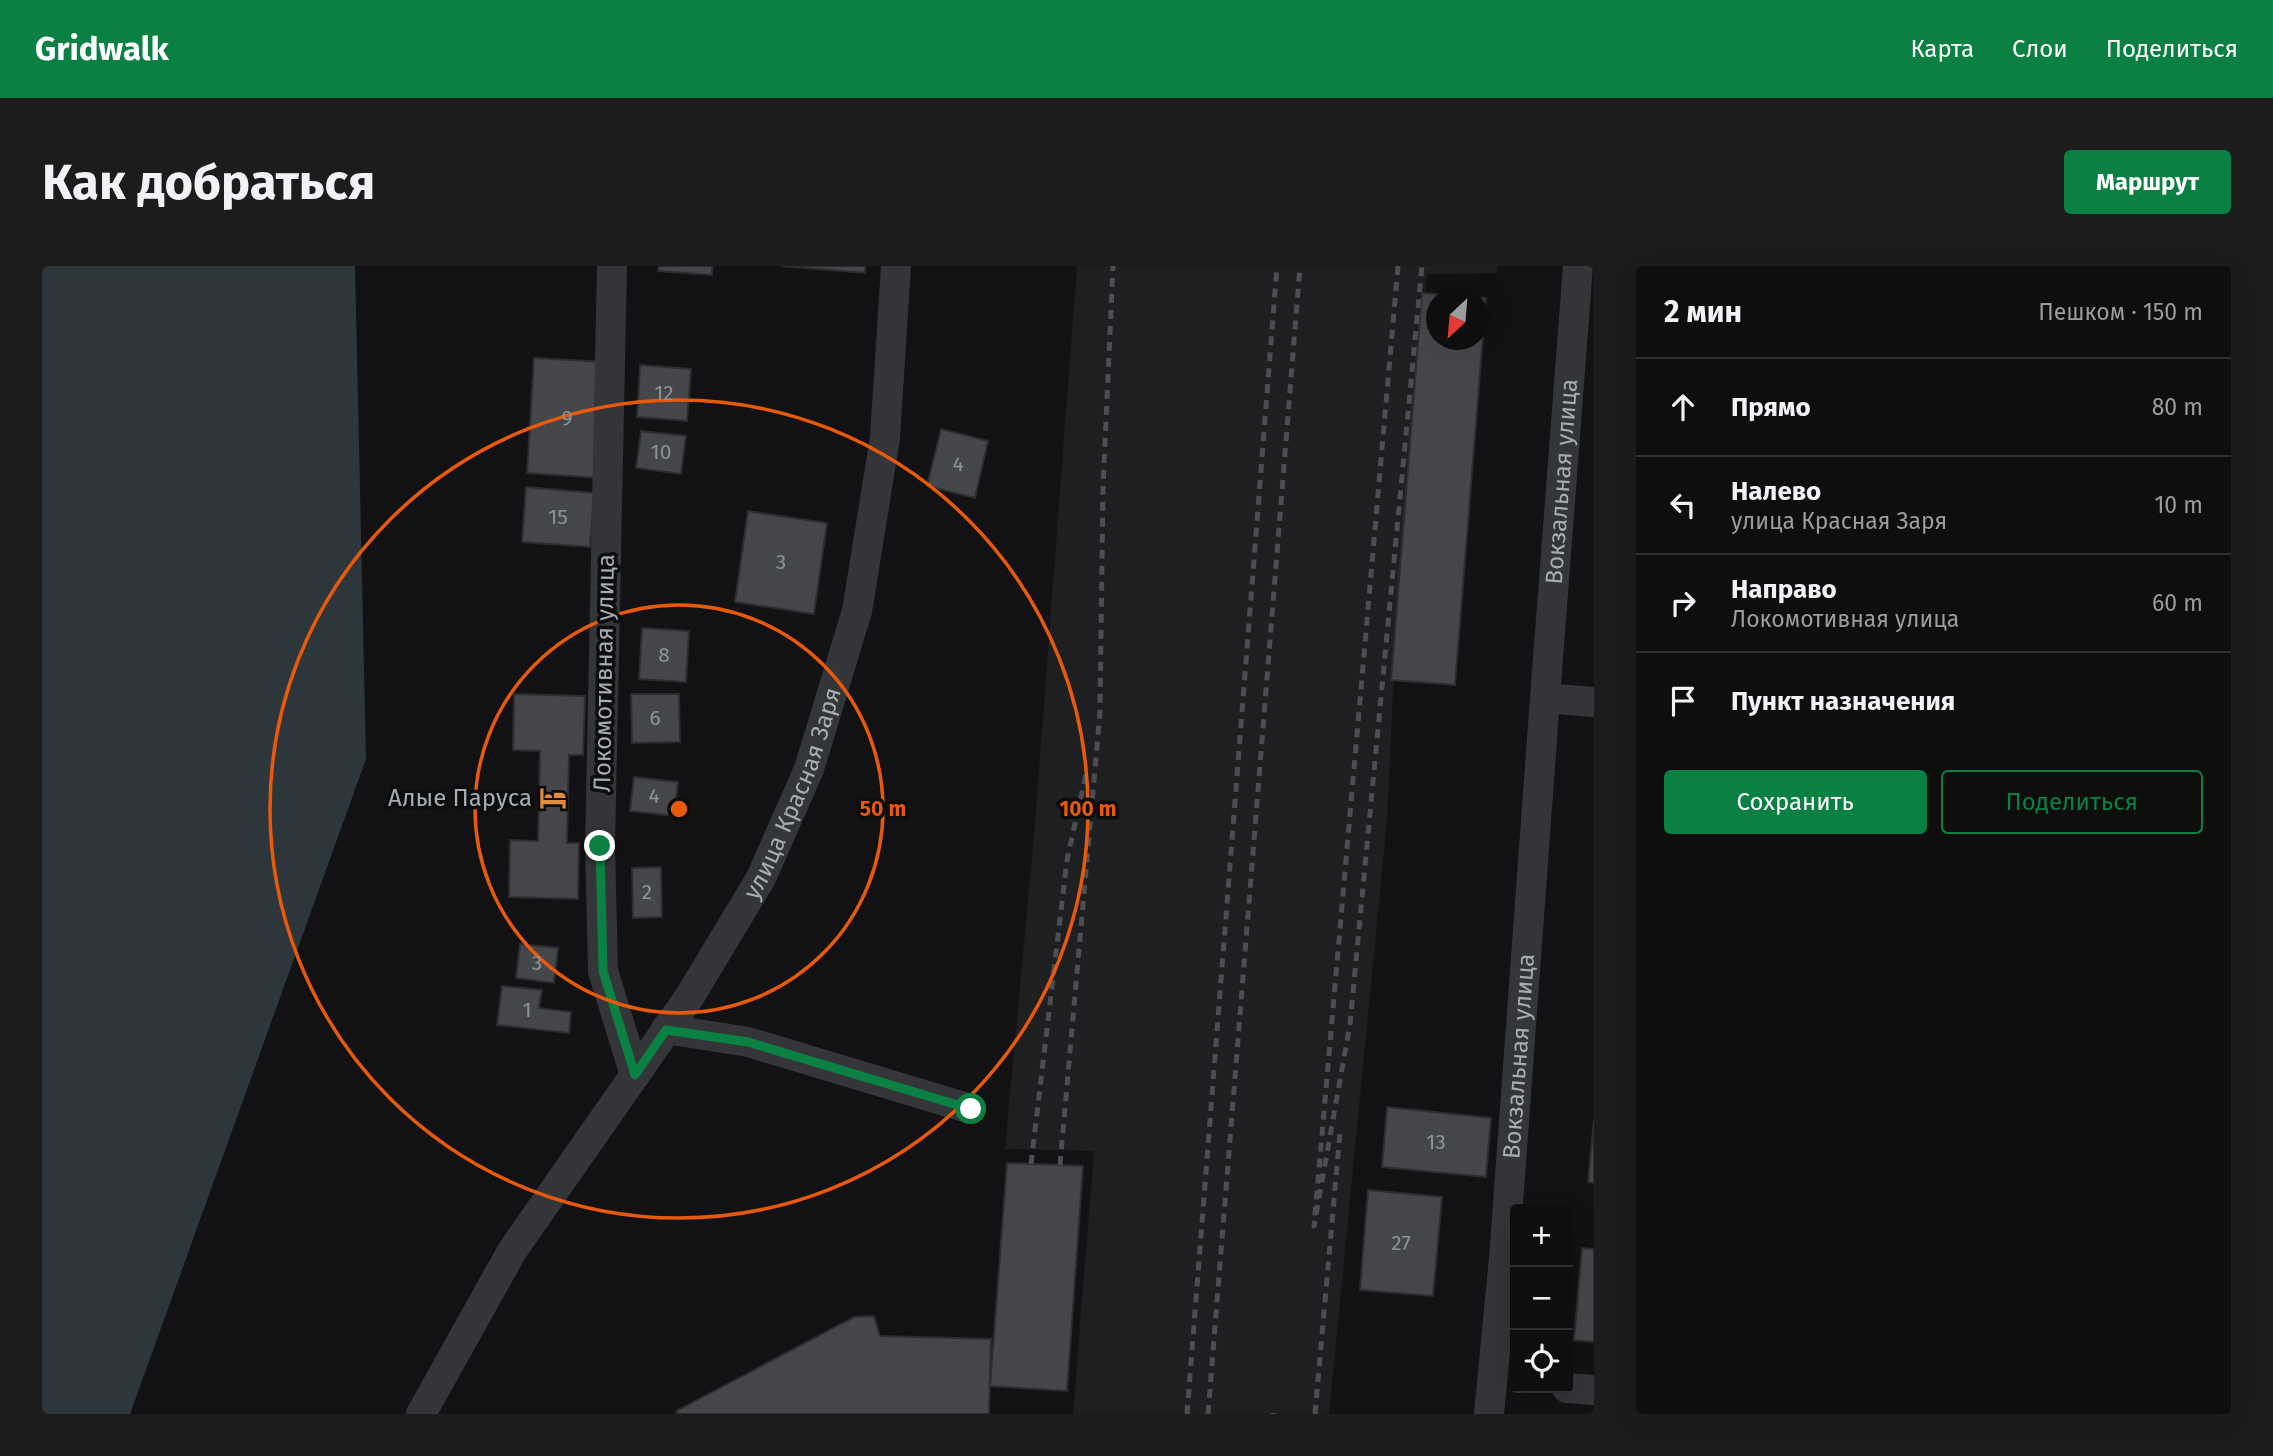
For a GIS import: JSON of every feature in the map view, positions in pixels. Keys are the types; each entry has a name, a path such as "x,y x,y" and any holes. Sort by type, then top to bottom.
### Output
{"street":[{"name":"Локомотивная улица","path":"612,266 600,846 603,971 635,1075"},
{"name":"улица Красная Заря","path":"421,1414 512,1251 666,1030 761,878 809,769 853,624 885,438 896,266"},
{"name":"Вокзальная улица","path":"1489,1414 1504,1382 1504,1258 1578,266"},
{"path":"1545,698 1594,702"},
{"path":"666,1030 748,1042 971,1109"},
{"path":"1573,1388 1594,1390"}],"shaded area":[{"path":"42,266 355,266 366,759 130,1414 42,1414"},
{"path":"1077,266 1497,266 1497,273 1427,274 1393,691 1387,820 1329,1414 1073,1414 1094,1151 1005,1149 1034,836"}],"building":[{"path":"659,266 712,266 712,275 658,271"},
{"path":"782,266 865,266 865,273"},
{"path":"1422,293 1426,293 1426,350 1482,350 1455,685 1391,680"},
{"path":"534,358 606,362 599,478 527,473"},
{"path":"640,365 691,369 687,421 637,417"},
{"path":"941,429 988,441 975,498 927,486"},
{"path":"641,431 686,436 681,474 636,468"},
{"path":"526,487 594,493 590,547 522,542"},
{"path":"748,511 827,523 814,614 735,602"},
{"path":"642,628 689,631 686,682 639,679"},
{"name":"Алые Паруса","path":"514,694 585,696 583,755 569,755 567,843 579,843 578,899 509,897 510,840 538,841 540,751 513,750"},
{"path":"631,694 679,694 680,742 632,743"},
{"path":"634,777 678,782 674,816 630,811"},
{"path":"661,867 662,917 633,918 632,868"},
{"path":"520,944 558,948 554,983 516,978"},
{"path":"502,986 542,990 539,1008 571,1012 569,1033 497,1025"},
{"path":"1387,1107 1491,1118 1486,1177 1382,1167"},
{"path":"1594,1120 1594,1183 1588,1182"},
{"path":"1007,1163 1083,1166 1067,1391 990,1386"},
{"path":"1368,1190 1442,1197 1433,1296 1360,1290"},
{"path":"1582,1248 1594,1249 1594,1342 1574,1340"},
{"path":"874,1316 880,1336 991,1339 989,1414 678,1414 676,1411 854,1317"}],"railway":[{"path":"1060,1165 1100,712 1103,488 1113,266"},
{"path":"1187,1414 1277,266"},
{"path":"1208,1414 1300,266"},
{"path":"1398,266 1314,1226 1350,1024 1422,266"},
{"path":"1031,1164 1067,860 1086,774"},
{"path":"1315,1414 1340,1132"}],"place":[{"name":"Алые Паруса","path":"553,798"}],"route":[{"path":"600,846 603,971 635,1075 666,1030 748,1042 971,1109"}]}
